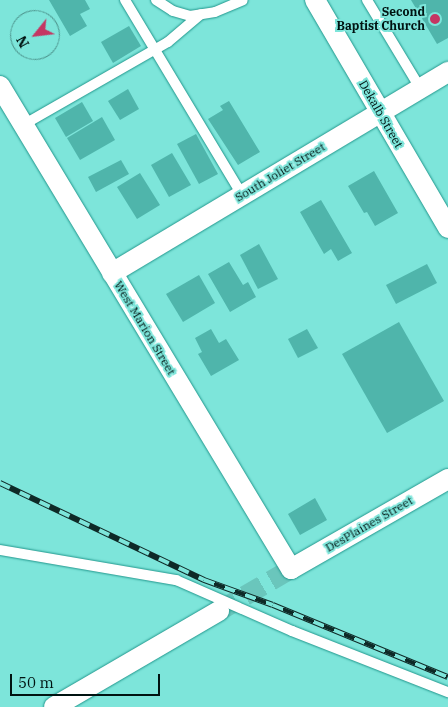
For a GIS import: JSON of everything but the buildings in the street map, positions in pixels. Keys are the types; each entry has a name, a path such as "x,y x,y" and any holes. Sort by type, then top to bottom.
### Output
{"street":[{"name":"Dekalb Street","path":"315,0 448,228"},
{"name":"South Joliet Street","path":"112,273 448,72"},
{"name":"West Marion Street","path":"0,86 291,569"},
{"name":"DesPlaines Street","path":"291,569 448,479"},
{"path":"54,707 220,611"}],"lane":[{"path":"125,0 242,195"},
{"path":"156,0 173,11 190,16 215,12 243,0"},
{"path":"366,0 420,88"},
{"path":"23,125 154,50 176,36 201,14"},
{"path":"0,550 176,580 292,631 448,692"}],"tunnel":[{"path":"219,611 291,569"}],"railway":[{"path":"0,483 204,580 273,605 448,677"}],"place":[{"name":"Second Baptist Church","path":"435,19"}]}
